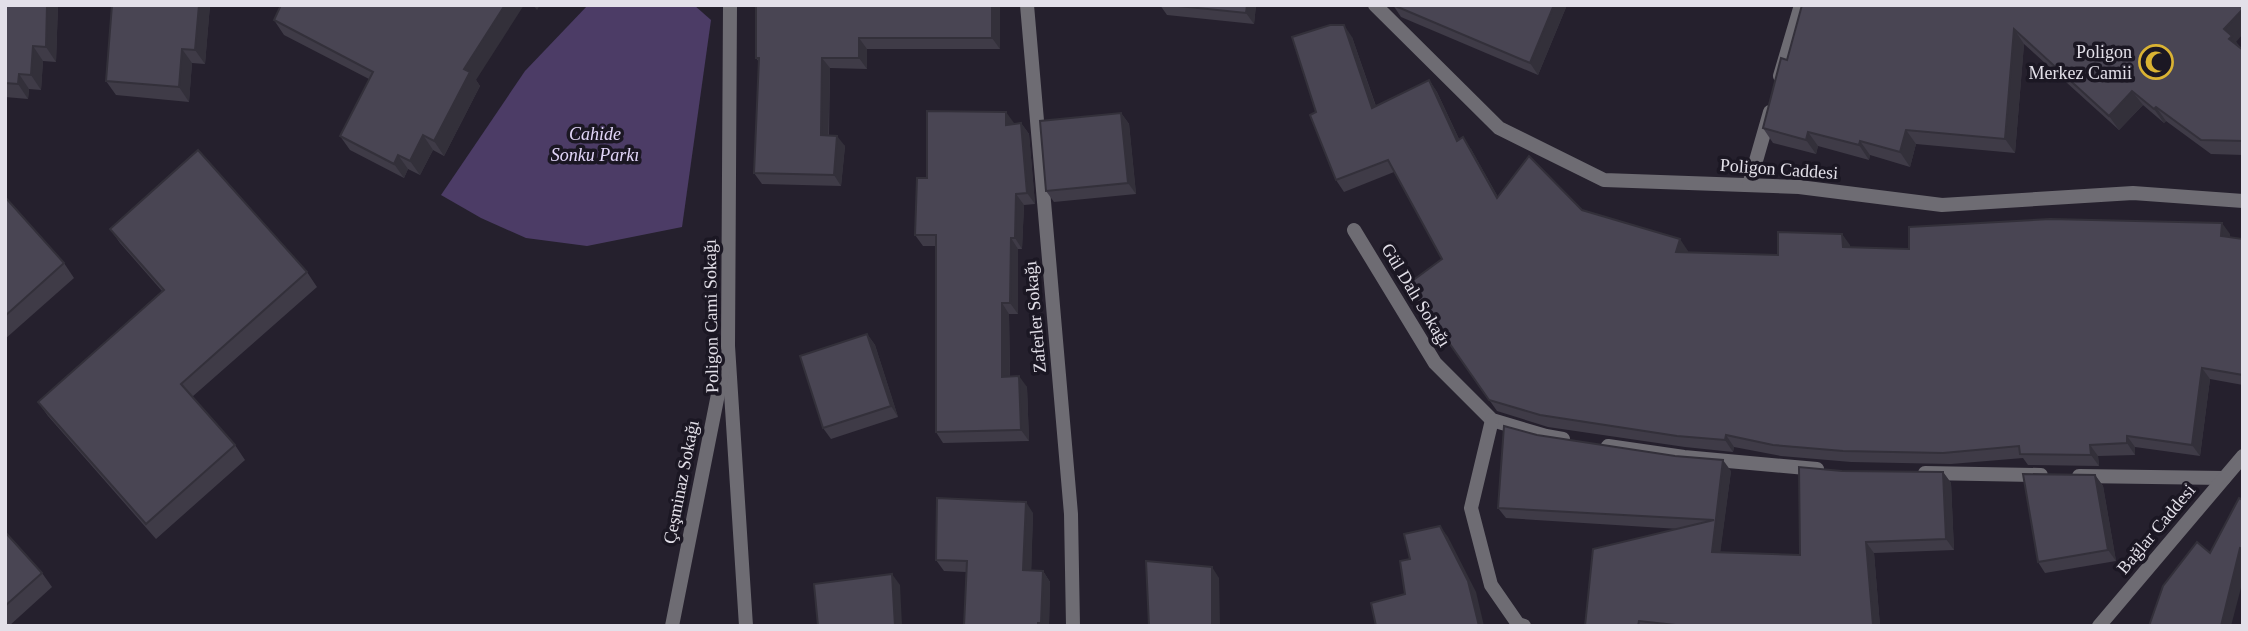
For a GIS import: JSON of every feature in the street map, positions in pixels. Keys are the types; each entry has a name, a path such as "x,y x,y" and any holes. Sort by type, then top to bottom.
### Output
{"street":[{"name":"Poligon Cami Sokağı","path":"730,5 728,346 746,626"},
{"name":"Zaferler Sokağı","path":"1027,5 1071,514 1073,626"},
{"path":"1749,185 1801,5"},
{"name":"Poligon Caddesi","path":"1382,7 1499,128 1604,180 1799,187 1942,205 2133,193 2243,201"},
{"name":"Gül Dalı Sokağı","path":"1354,230 1435,363 1492,420 1546,436 1580,442 1684,457 1836,471"},
{"name":"Çeşminaz Sokağı","path":"672,626 728,346"},
{"path":"1492,420 1471,508 1491,584 1518,624 1524,626"},
{"name":"Bağlar Caddesi","path":"2099,626 2243,456"},
{"path":"1905,473 2224,478"}],"green space":[{"name":"Cahide Sonku Parkı","path":"588,5 694,5 711,20 682,227 587,246 526,238 481,218 441,195 525,71"}],"building":[{"path":"5,5 47,5 46,47 33,46 31,75 19,74 18,84 5,83"},
{"path":"112,5 199,5 195,50 182,49 179,87 106,81"},
{"path":"281,5 505,5 464,69 470,72 434,141 423,135 410,161 398,155 394,164 340,136 373,72 274,20"},
{"path":"756,5 992,5 992,38 859,38 859,58 822,58 821,135 837,136 834,175 754,173 759,58 756,58"},
{"path":"1169,5 1247,5 1246,13"},
{"path":"1393,5 1554,5 1530,63"},
{"path":"1802,5 2243,5 2243,9 2224,29 2232,36 2229,39 2243,50 2243,141 2201,140 2132,91 2109,116 2014,29 2005,139 1906,130 1900,152 1860,141 1859,145 1808,132 1806,140 1763,128 1781,58 1787,60"},
{"path":"1330,25 1344,25 1372,108 1429,80 1457,141 1463,137 1497,198 1529,156 1582,210 1680,239 1676,252 1778,255 1778,232 1842,234 1843,247 1909,249 1909,227 2050,219 2222,223 2221,236 2243,239 2243,375 2202,368 2192,445 2127,436 2127,443 2090,445 2091,455 2020,454 2019,446 1943,453 1843,451 1773,445 1726,435 1725,440 1677,436 1540,415 1489,400 1408,284 1442,259 1388,160 1336,180 1310,115 1316,112 1292,37"},
{"path":"927,111 1006,112 1006,125 1021,123 1027,193 1016,194 1015,238 1011,238 1010,303 1002,303 1002,377 1019,376 1021,430 936,432 936,235 915,235 917,178 927,178"},
{"path":"1121,113 1128,183 1046,191 1040,121"},
{"path":"198,150 307,272 181,384 235,445 146,524 38,402 164,290 110,229"},
{"path":"5,197 64,263 5,316"},
{"path":"867,334 891,406 823,428 800,356"},
{"path":"1504,426 1537,435 1675,456 1723,460 1712,552 1800,555 1799,467 1842,471 1943,472 1946,539 1866,542 1873,625 1685,626 1639,621 1638,626 1585,626 1593,549 1714,520 1498,508"},
{"path":"2023,474 2095,475 2108,550 2038,562"},
{"path":"937,498 1026,502 1023,570 1043,571 1041,623 1038,623 1038,626 964,626 967,561 936,560"},
{"path":"2239,498 2243,500 2243,549 2240,548 2221,626 2149,626 2163,586 2197,542 2210,553"},
{"path":"1440,526 1468,581 1479,626 1376,626 1371,603 1405,594 1400,561 1410,559 1404,534"},
{"path":"5,532 42,573 5,606"},
{"path":"1146,561 1212,567 1212,626 1149,626"},
{"path":"892,574 895,626 818,626 814,584"}],"place":[{"name":"Poligon Merkez Camii","path":"2156,62"}]}
